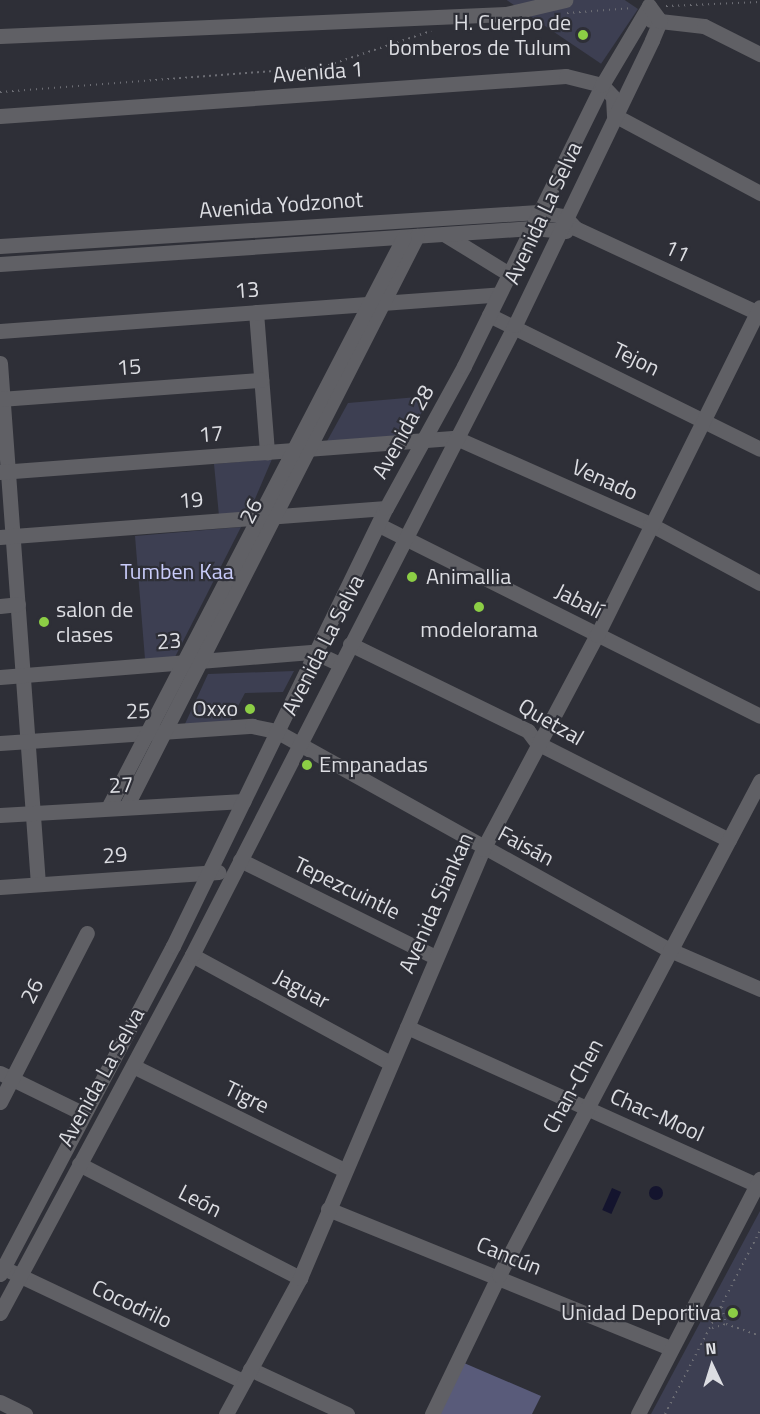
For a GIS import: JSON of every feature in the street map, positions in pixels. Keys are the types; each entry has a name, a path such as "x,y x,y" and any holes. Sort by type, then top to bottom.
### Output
{"street":[{"path":"0,36 508,7 565,0"},
{"path":"647,8 660,21 704,26 760,54"},
{"name":"Avenida 28","path":"211,872 276,731 386,508 425,440 489,315 602,85 647,8"},
{"name":"Avenida La Selva","path":"0,1313 192,956 422,498 515,325 564,216 660,21"},
{"name":"Avenida 1","path":"0,116 566,76 602,85"},
{"path":"602,85 613,97 614,116 760,193"},
{"name":"Avenida Yodzonot","path":"0,246 538,212 564,216"},
{"path":"558,232 575,228 564,216"},
{"name":"Avenida Yodzonot","path":"0,264 532,228 558,232"},
{"name":"11","path":"575,228 759,312"},
{"path":"444,234 509,274"},
{"path":"108,808 156,732 184,663 267,517 301,450 383,303 411,236"},
{"path":"301,450 367,304 411,236"},
{"name":"13","path":"0,331 498,294"},
{"path":"256,312 267,453"},
{"name":"Avenida Siankan","path":"226,1414 300,1278 342,1169 483,849 537,743 597,636 650,524 759,312"},
{"name":"Tejon","path":"489,315 515,325 705,418 760,449"},
{"path":"0,363 6,536 18,604 38,884"},
{"name":"15","path":"1,399 261,380"},
{"name":"Venado","path":"425,440 456,438 650,524 760,583"},
{"name":"17","path":"4,471 425,440"},
{"path":"399,487 422,498"},
{"name":"19","path":"6,536 386,508"},
{"name":"26","path":"126,807 156,732 200,662 267,517"},
{"name":"Jabalí","path":"378,525 760,716"},
{"path":"0,606 18,604"},
{"name":"Quetzal","path":"350,644 528,731 537,743 729,840"},
{"name":"23","path":"0,677 314,652 340,663"},
{"name":"25","path":"0,743 252,726 276,731"},
{"name":"Faisán","path":"276,731 483,849 670,950 760,989"},
{"name":"Chan-Chen","path":"432,1414 499,1275 586,1108 758,789"},
{"name":"27","path":"0,815 244,801"},
{"name":"29","path":"0,887 211,872 236,866"},
{"name":"Tepezcuintle","path":"236,866 435,957"},
{"name":"Avenida La Selva","path":"2,1271 211,872"},
{"name":"26","path":"0,1102 6,1076 87,933"},
{"name":"Jaguar","path":"192,956 390,1063"},
{"name":"Chac-Mool","path":"406,1027 758,1182"},
{"name":"Tigre","path":"133,1066 342,1169"},
{"path":"6,1076 84,1114"},
{"name":"León","path":"79,1164 300,1278"},
{"path":"638,1414 758,1182"},
{"name":"Cancún","path":"328,1209 499,1275 671,1348"},
{"name":"Cocodrilo","path":"2,1271 19,1276 247,1375 347,1414"},
{"path":"0,1402 25,1414"}],"path":[{"path":"554,14 760,2"},
{"path":"0,92 323,67 436,30"},
{"path":"666,1414 760,1231"},
{"path":"722,1307 726,1324"},
{"path":"710,1329 726,1324 760,1336"}],"green space":[{"path":"507,0 625,0 638,9 601,64"},
{"path":"429,396 411,436 326,443 348,403"},
{"path":"272,459 249,513 219,516 214,464"},
{"name":"Tumben Kaa","path":"241,527 175,657 145,659 135,536"},
{"path":"294,671 283,692 245,693 229,723 184,726 208,674"},
{"name":"Unidad Deportiva","path":"760,1211 760,1414 651,1414"}],"shaded area":[{"path":"656,1186 661,1188 663,1193 661,1198 656,1200 651,1198 649,1193 651,1188"},
{"path":"612,1188 621,1192 611,1214 602,1210"},
{"path":"464,1363 541,1396 532,1414 440,1414"}],"place":[{"name":"H. Cuerpo de bomberos de Tulum","path":"583,35"},
{"name":"Animallia","path":"412,577"},
{"name":"modelorama","path":"479,607"},
{"name":"salon de clases","path":"44,622"},
{"name":"Oxxo","path":"250,709"},
{"name":"Empanadas","path":"307,765"},
{"name":"Unidad Deportiva","path":"733,1313"}]}
